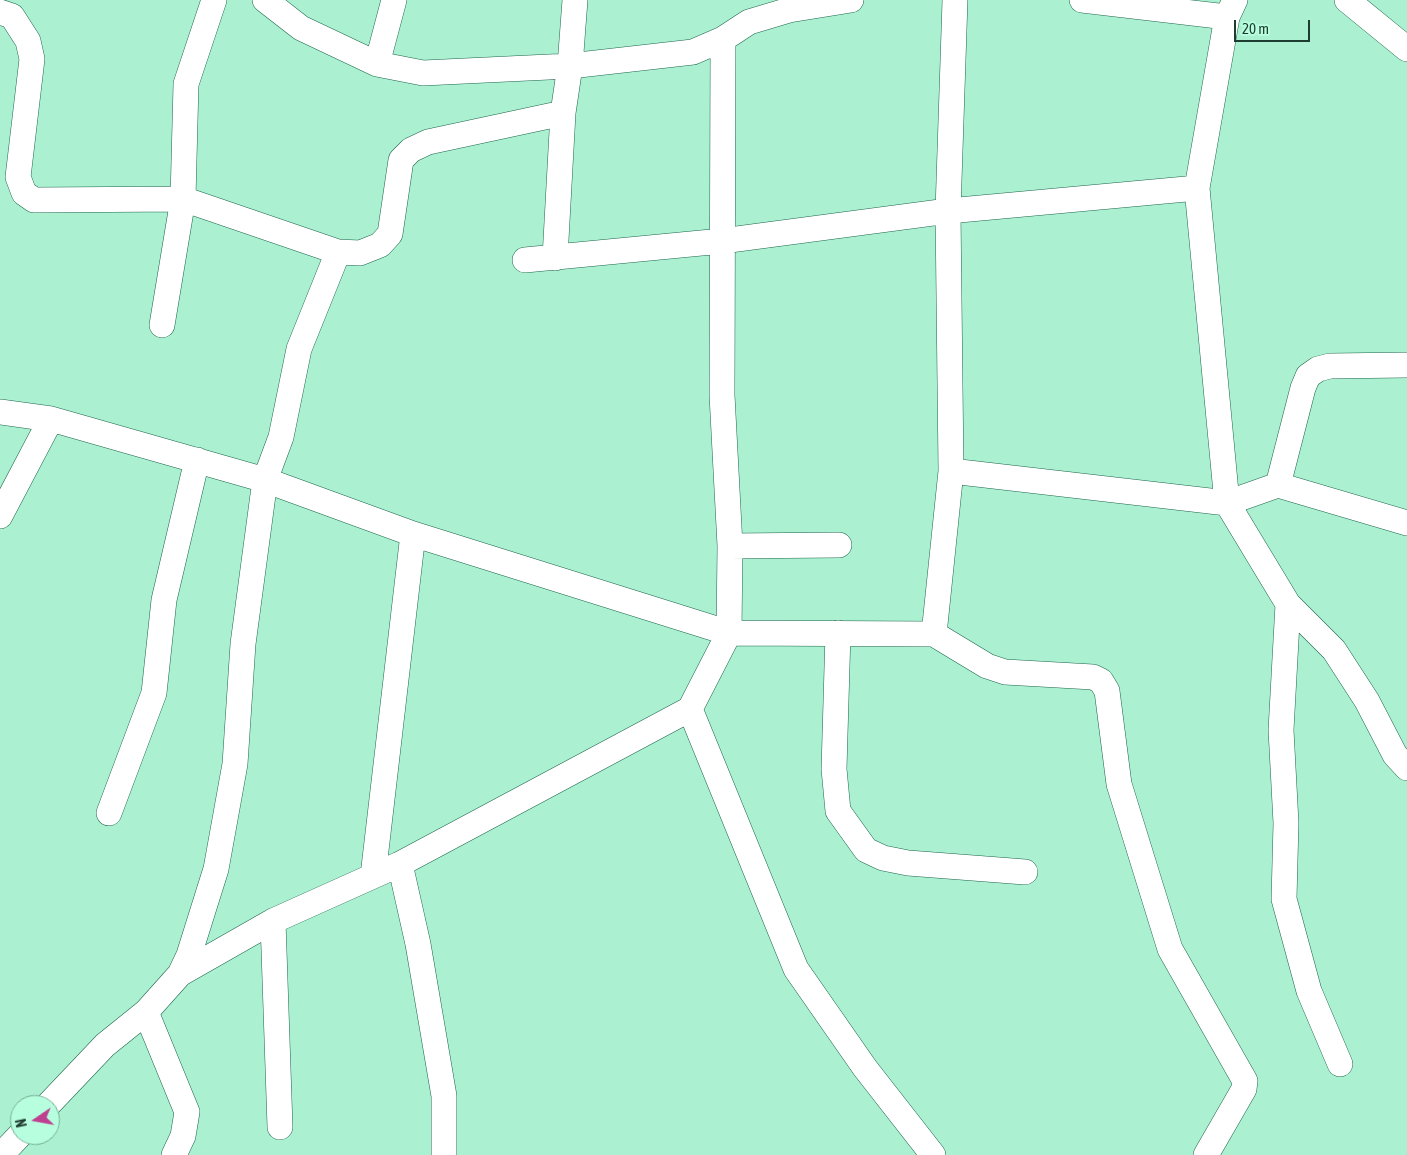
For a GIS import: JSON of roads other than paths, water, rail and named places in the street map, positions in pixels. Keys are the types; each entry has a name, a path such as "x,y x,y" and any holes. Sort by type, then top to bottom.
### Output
{"street":[{"path":"162,326 183,199 186,84 214,0"},
{"path":"264,0 300,28 377,64 423,73 570,66 694,52 723,39 749,11 789,10 851,0"},
{"path":"377,64 394,0"},
{"path":"555,258 563,113 570,66 575,0"},
{"path":"934,634 951,471 948,211 955,0"},
{"path":"1082,0 1231,8 1197,188 1227,503 1288,604 1334,650 1367,701 1395,755 1407,768"},
{"path":"1347,0 1407,49"},
{"path":"0,12 12,16 28,41 32,60 18,177 24,193 34,200 183,199 338,252 360,253 380,245 390,234 401,160 411,150 428,142 563,113"},
{"path":"58,1095 105,1045 146,1012 180,974 273,921 400,864 690,709 729,632 730,546 722,395 723,39"},
{"path":"525,260 722,241 948,211 1197,188"},
{"path":"180,974 216,869 233,774 243,644 265,480 281,437 299,349 338,252"},
{"path":"1278,485 1303,388 1308,376 1318,369 1330,366 1407,365"},
{"path":"0,412 52,419 265,480 413,534 729,632 934,634 987,666 1006,672 1093,677 1101,681 1107,691 1119,784 1170,949 1244,1081 1244,1089 1206,1155"},
{"path":"0,516 52,419"},
{"path":"110,813 154,693 164,600 197,460"},
{"path":"951,471 1227,503 1278,485 1407,523"},
{"path":"373,876 413,534"},
{"path":"730,546 839,545"},
{"path":"1288,604 1281,730 1286,823 1284,899 1309,992 1340,1064"},
{"path":"838,633 834,769 838,810 866,850 883,858 908,863 1025,872"},
{"path":"690,709 796,969 865,1068 933,1155"},
{"path":"400,864 418,944 444,1096 444,1155"},
{"path":"273,921 280,1127"},
{"path":"146,1012 187,1112 183,1136 174,1155"},
{"path":"1,1155 10,1145"}]}
